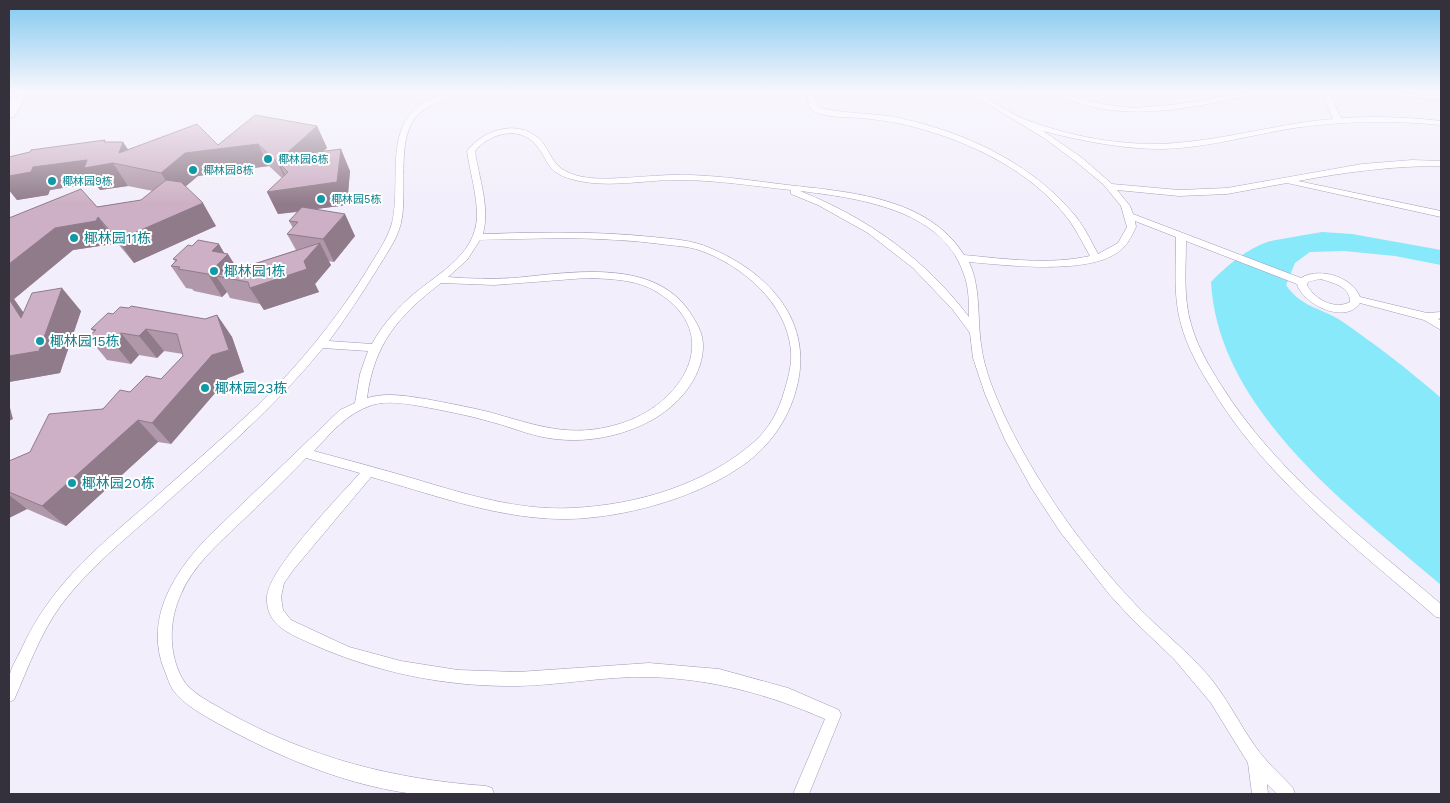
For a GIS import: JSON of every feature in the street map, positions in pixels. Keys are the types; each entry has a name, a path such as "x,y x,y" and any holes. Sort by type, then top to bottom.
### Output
{"lane":[{"path":"9,695 28,648 56,602 86,566 268,404 299,371 346,312 384,249 396,225 399,206 401,140 404,129"},
{"path":"930,129 956,138 1003,160 1027,176 1068,213 1084,235 1096,258"},
{"path":"961,258 1040,263 1072,262 1096,258 1114,250 1129,240 1133,228 1132,217 1112,187 1092,168 1034,129"},
{"path":"1050,129 1085,139 1152,146 1184,145 1275,129"},
{"path":"360,405 363,376 373,348 391,322 413,300 458,266 471,250 478,237 482,220 471,152 475,144 484,138 495,134 520,132 530,136 537,142 554,167 567,175 584,180 700,177 841,195 875,201 898,209 920,219 939,232 954,247 961,258 972,282 976,349 990,393 1012,441 1042,494 1082,550 1132,611 1178,652 1220,702 1256,761 1287,794"},
{"path":"1112,187 1179,193 1227,191 1362,167 1441,163"},
{"path":"1286,181 1441,214"},
{"path":"776,186 844,214 898,249 940,287 974,332"},
{"path":"1132,217 1304,283"},
{"path":"304,452 485,505 526,512 569,514 613,510 663,497 695,485 730,466 760,444 782,415 794,384 797,355 791,327 778,302 771,294 758,280 733,262 704,248 619,236 561,234 478,237"},
{"path":"1181,236 1180,284 1184,317 1198,355 1220,396 1253,440 1297,488 1441,612"},
{"path":"440,280 503,282 587,275 623,277 642,282 660,290 675,300 687,313 694,327 698,343 696,360 690,377 662,408 642,420 619,429 594,435 568,436 544,433 447,407 393,398 360,405 344,413 197,558 176,590 164,624 165,656 178,685 203,706 238,727 277,746 319,763 365,776 413,786 486,794"},
{"path":"1311,277 1329,278 1347,286 1356,299 1351,306 1332,308 1309,296 1304,291 1305,279 1311,277"},
{"path":"1356,299 1427,317 1441,326"},
{"path":"1427,317 1441,315"},
{"path":"321,344 373,348"},
{"path":"369,471 289,564 278,580 274,597 277,613 286,625 348,653 401,668 458,678 518,680 649,670 719,676 788,694 834,715 801,794"},
{"path":"1256,761 1260,794"}],"water":[{"path":"1322,232 1352,234 1441,250 1441,265 1395,256 1344,251 1310,252 1295,263 1286,285 1304,302 1340,320 1366,338 1441,398 1441,585 1368,523 1295,453 1263,414 1237,373 1219,329 1211,282 1217,275 1241,256 1267,242"}],"building":[{"path":"182,129 202,129 218,145 237,129 313,129 277,162 258,144 185,153 161,173 113,163 84,168 87,160 33,167 31,172 9,176 9,157 30,152 31,150 105,140 104,142 123,142 119,153"},
{"path":"341,149 337,182 267,192 288,172 279,163 286,156"},
{"path":"166,180 181,182 203,203 118,240 98,217 96,221 55,228 9,264 9,218 81,189 97,207 141,200"},
{"path":"302,207 345,214 323,239 287,234 298,222 289,221"},
{"path":"198,240 219,244 212,251 228,254 208,274 171,266 177,260 173,259 188,245 192,246"},
{"path":"320,243 304,261 307,269 250,288 248,282 216,276"},
{"path":"62,288 39,351 9,356 9,299 21,318 32,293"},
{"path":"131,306 205,319 217,315 229,350 212,355 152,423 138,420 42,506 9,492 9,461 30,452 49,414 103,409 120,390 130,392 146,376 161,379 183,356 177,334 146,329 139,336 121,333 112,341 88,337 96,330 91,329 108,313 113,314 120,307 129,308"}],"place":[{"name":"椰林园6栋","path":"268,159"},
{"name":"椰林园8栋","path":"193,170"},
{"name":"椰林园9栋","path":"52,181"},
{"name":"椰林园5栋","path":"321,199"},
{"name":"椰林园11栋","path":"74,238"},
{"name":"椰林园1栋","path":"214,271"},
{"name":"椰林园15栋","path":"40,341"},
{"name":"椰林园23栋","path":"205,388"},
{"name":"椰林园20栋","path":"72,483"}]}
